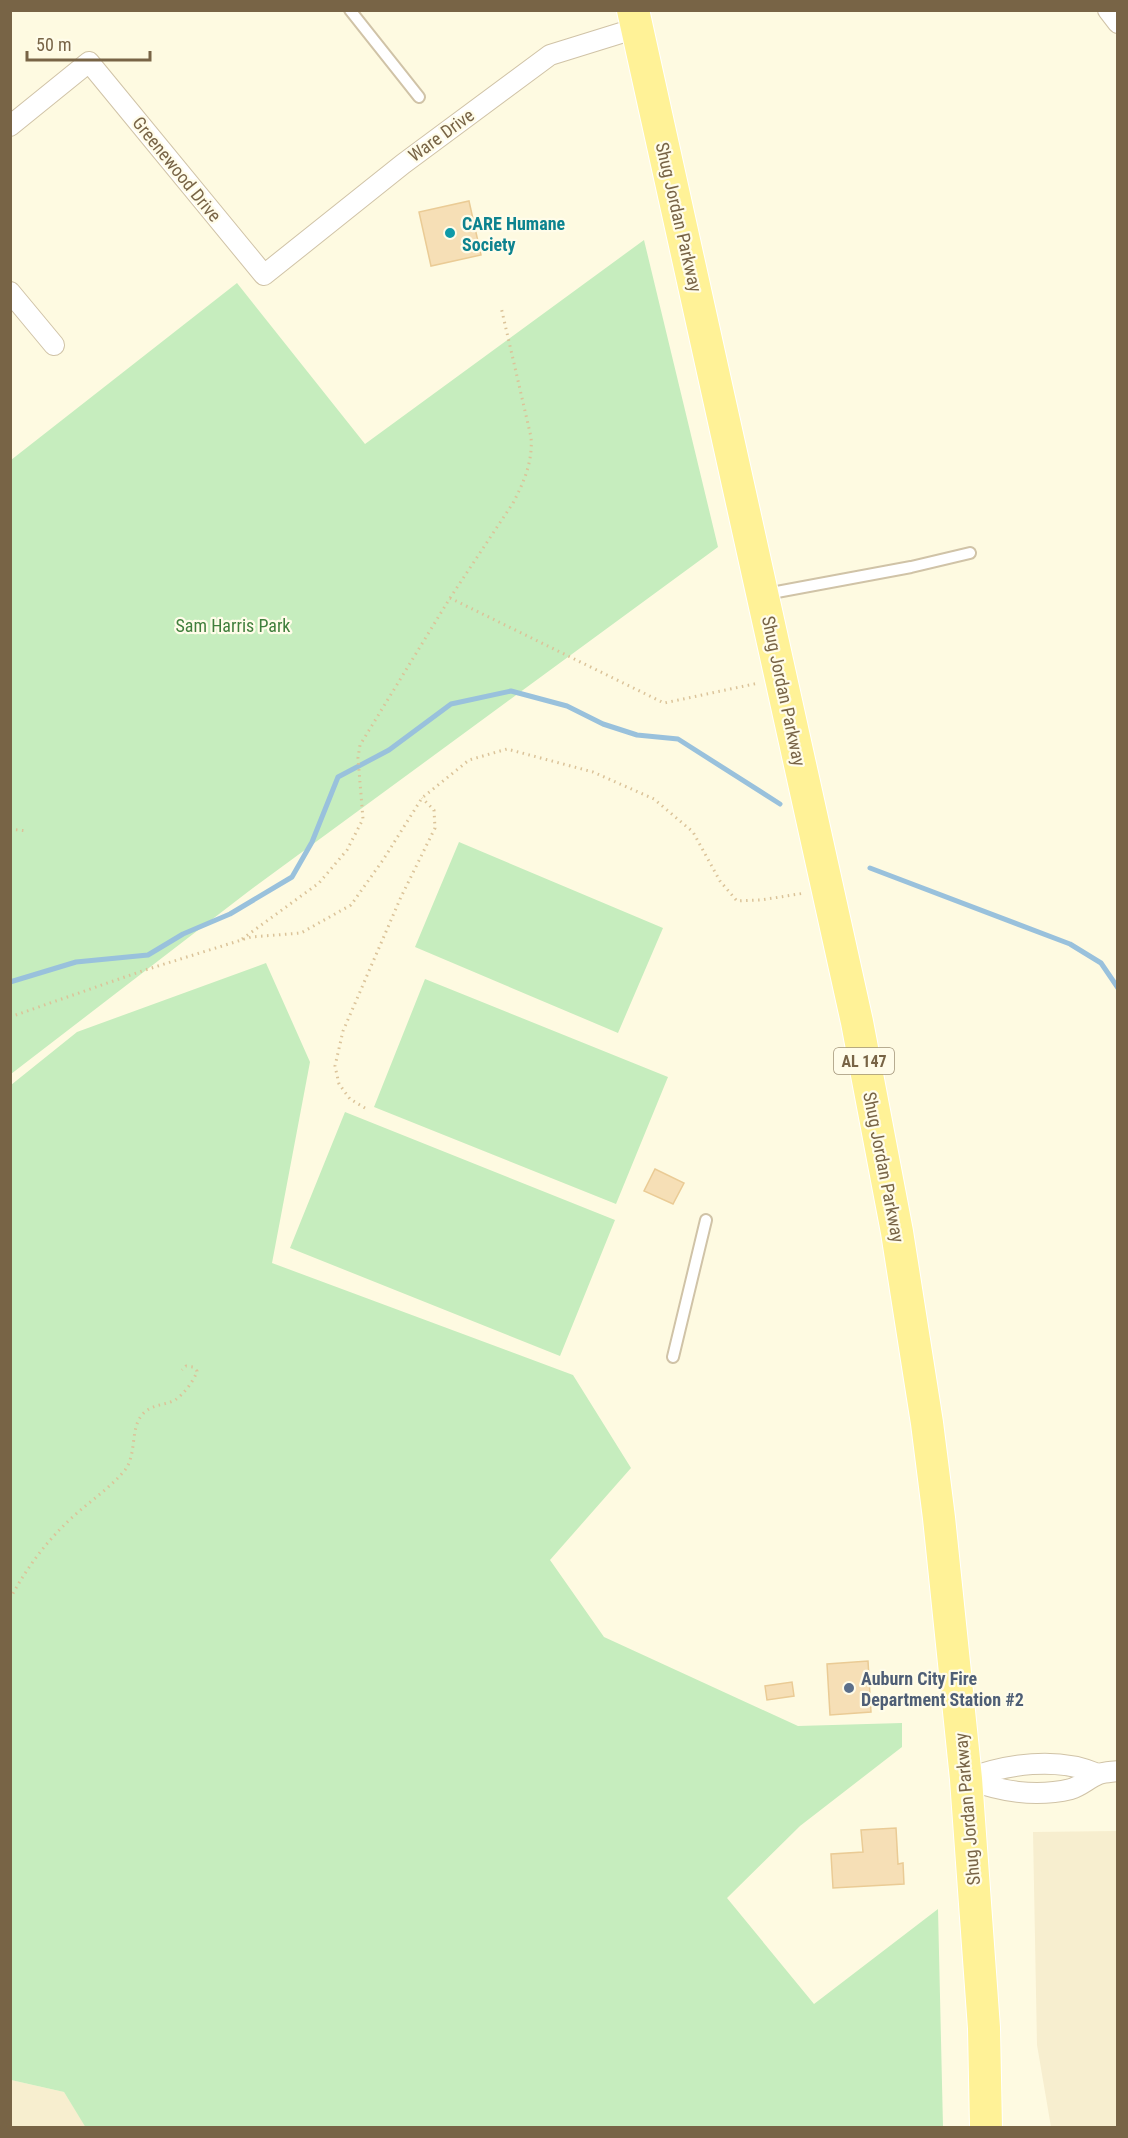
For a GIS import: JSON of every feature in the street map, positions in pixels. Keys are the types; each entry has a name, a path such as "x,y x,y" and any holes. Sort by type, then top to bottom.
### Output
{"main road":[{"name":"Shug Jordan Parkway","path":"635,19 857,1022 905,1279 939,1518 966,1779 984,2028 986,2127"}],"street":[{"path":"1108,10 1118,23"},
{"name":"Ware Drive","path":"264,275 403,164 550,55 635,19"},
{"name":"Greenewood Drive","path":"10,126 89,62 264,275"},
{"path":"10,292 54,345"},
{"path":"966,1779 1009,1766 1073,1766 1108,1773"},
{"path":"966,1779 998,1790 1023,1794 1072,1789 1108,1773"}],"lane":[{"path":"350,10 419,97"},
{"path":"763,594 911,567 970,553"},
{"path":"673,1357 706,1220"}],"path":[{"path":"239,941 311,889 347,850 363,819 358,758 360,745 450,598 522,487 532,451 531,437 501,306"},
{"path":"450,598 664,703 782,679"},
{"path":"10,1017 239,941 301,933 351,905 422,798 469,760 507,748 594,771 654,799 693,832 720,881 736,901 761,900 828,890"},
{"path":"365,1108 350,1099 339,1084 335,1066 343,1031 401,897 435,828 434,810 422,798"},
{"path":"10,829 27,831"},
{"path":"10,1599 35,1557 52,1536 127,1468 133,1452 139,1418 148,1408 175,1400 195,1377 197,1371 193,1367 186,1366 182,1370"}],"shaded area":[{"path":"1117,1831 1117,2127 1051,2127 1037,2045 1033,1832"},
{"path":"11,2080 64,2092 86,2127 11,2128"}],"green space":[{"name":"Sam Harris Park","path":"644,240 718,547 249,891 11,1074 11,460 237,283 365,444"},
{"path":"459,842 663,928 618,1033 415,947"},
{"path":"266,963 310,1062 272,1263 573,1375 631,1468 550,1560 604,1637 798,1726 902,1723 902,1747 800,1826 727,1898 814,2004 938,1909 943,2127 86,2128 64,2092 11,2080 11,1085 77,1032"},
{"path":"425,979 668,1077 616,1204 374,1107"},
{"path":"345,1112 615,1220 560,1356 290,1248"}],"building":[{"name":"CARE Humane Society","path":"469,201 481,255 431,266 419,212"},
{"path":"655,1169 684,1183 673,1204 644,1191"},
{"name":"Auburn City Fire Department Station #2","path":"868,1661 871,1712 830,1715 827,1664"},
{"path":"792,1682 794,1696 767,1700 765,1686"},
{"path":"896,1828 898,1864 903,1863 904,1884 833,1888 831,1854 863,1852 861,1830"}],"waterway":[{"path":"10,982 76,962 148,955 183,934 230,914 292,877 312,842 338,777 389,750 451,704 511,691 567,706 603,724 637,735 678,739 780,804"},
{"path":"870,868 1070,944 1101,963 1118,988"}],"place":[{"name":"CARE Humane Society","path":"450,233"},
{"name":"Auburn City Fire Department Station #2","path":"849,1688"}]}
